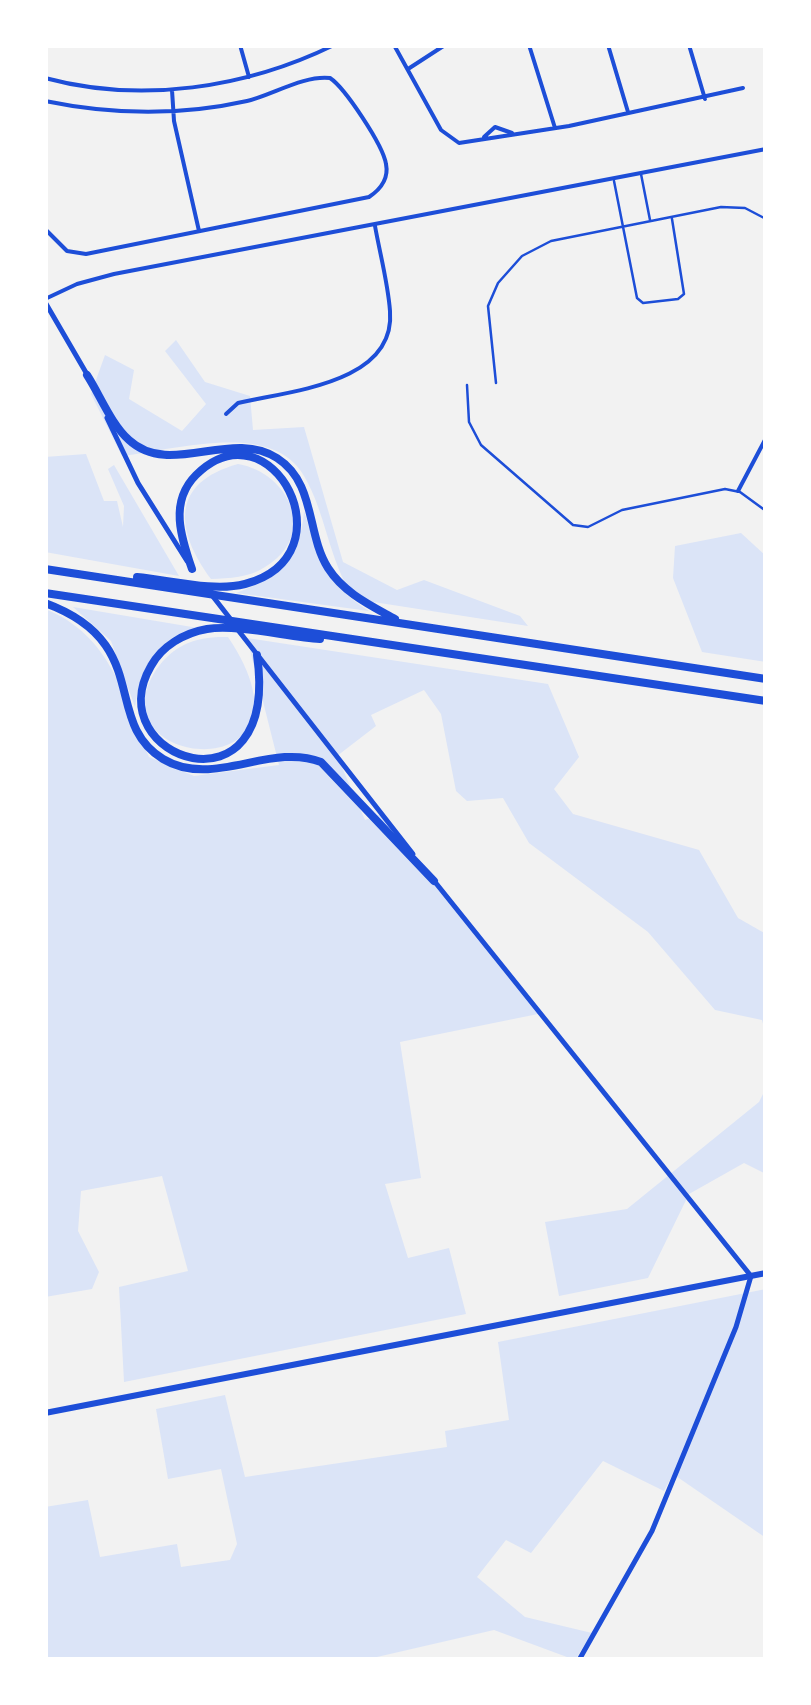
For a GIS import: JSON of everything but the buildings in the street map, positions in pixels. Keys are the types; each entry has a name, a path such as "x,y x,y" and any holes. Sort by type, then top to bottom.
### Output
{"highway":[{"path":"87,375 123,434 140,448 171,455 249,447 286,464 304,491 329,569 355,596 399,621"},
{"path":"45,568 232,586 259,578 283,558 297,528 294,495 278,472 260,461 238,457 216,462 196,475 186,488 179,513 192,568"},
{"path":"45,568 766,679"},
{"path":"45,593 766,701"},
{"path":"45,603 87,624 109,646 138,732 160,757 197,770 298,756 321,762 434,881"},
{"path":"255,652 258,716 239,746 218,757 195,759 158,742 142,713 142,688 155,659 181,638 210,628 376,642"}],"main road":[{"path":"45,1413 766,1272"}],"street":[{"path":"240,45 249,77"},
{"path":"45,78 101,88 172,90 249,77 334,45"},
{"path":"394,45 448,137 466,143 705,100 743,88"},
{"path":"408,68 445,45"},
{"path":"529,45 555,128"},
{"path":"608,45 628,112"},
{"path":"692,45 705,100"},
{"path":"45,102 113,112 174,112 250,100 330,78 342,88 386,160 383,184 369,197 80,254 65,249 45,229"},
{"path":"172,90 199,231"},
{"path":"484,138 495,126 512,134"},
{"path":"579,1660 624,1588 652,1531 736,1328 751,1276 434,881 198,578 138,483 87,375 45,300 114,274 766,149"},
{"path":"226,414 238,403 336,379 375,356 388,335 391,314 375,226"},
{"path":"738,491 766,438"}],"lane":[{"path":"641,174 650,221"},
{"path":"614,179 637,298 647,303 678,300 684,281 672,217"},
{"path":"496,382 488,315 498,283 522,256 544,242 735,206 766,219"},
{"path":"467,385 469,422 481,446 573,525 588,527 622,510 725,490 738,491 766,511"}],"shaded area":[{"path":"176,340 205,382 250,396 253,430 304,427 343,562 397,590 424,580 520,616 528,626 354,599 338,568 304,476 289,459 270,448 221,443 122,456 91,394 105,355 134,370 129,399 182,431 206,404 165,351"},
{"path":"86,454 104,501 117,501 123,527 124,506 108,469 114,465 179,576 45,552 45,457"},
{"path":"238,464 256,470 283,492 291,507 290,539 281,554 259,571 211,579 190,543 186,510 200,483"},
{"path":"304,511 326,568 343,591 369,611 236,593 276,573 285,564 298,541"},
{"path":"741,533 766,556 766,662 702,652 673,578 675,546"},
{"path":"73,607 198,628 170,642 153,657 142,677 135,707 111,641"},
{"path":"45,609 67,620 100,651 123,691 149,757 194,776 279,765 247,638 548,684 579,757 554,789 573,814 699,850 738,918 766,934 766,1035 762,1020 715,1010 648,932 529,843 503,798 467,801 456,791 441,714 424,690 371,715 376,726 337,756 365,820 381,814 543,1013 400,1042 421,1178 385,1184 408,1258 449,1248 466,1314 124,1382 119,1287 188,1271 162,1176 81,1191 78,1231 99,1272 92,1289 45,1297"},
{"path":"228,637 252,687 251,722 234,742 207,749 178,744 154,729 145,704 156,670 187,643"},
{"path":"766,1088 766,1174 744,1163 689,1194 648,1278 559,1296 545,1222 627,1209 759,1102"},
{"path":"766,1289 766,1538 673,1474 664,1491 603,1461 531,1553 506,1540 477,1577 525,1617 592,1633 575,1660 494,1630 364,1660 45,1660 45,1507 88,1500 100,1557 177,1544 181,1567 230,1560 237,1544 221,1469 168,1479 156,1409 225,1395 245,1477 447,1447 445,1431 509,1420 498,1342"}]}
